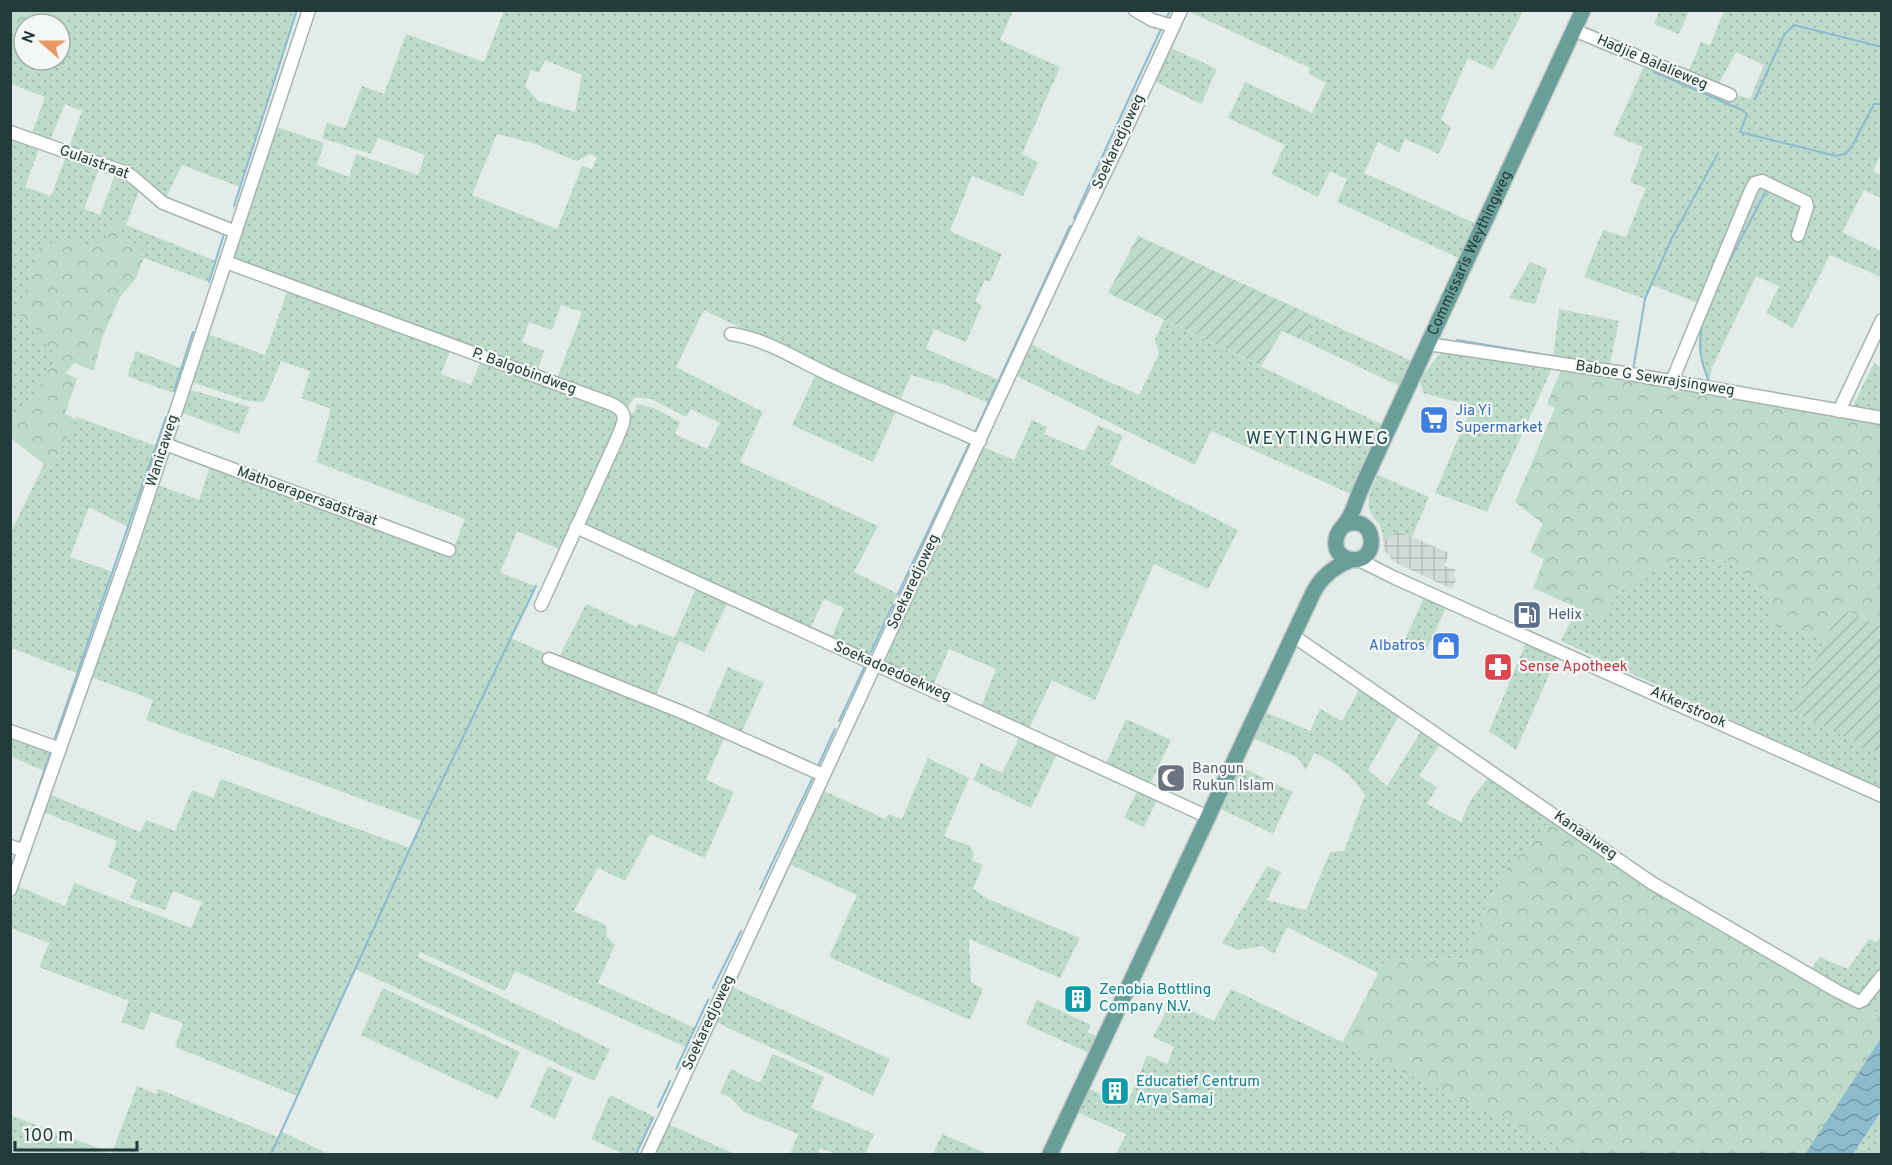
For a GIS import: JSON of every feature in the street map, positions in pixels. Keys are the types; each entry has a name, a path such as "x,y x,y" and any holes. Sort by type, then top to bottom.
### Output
{"main road":[{"name":"Commissaris Weythingweg","path":"1343,526 1355,507 1583,10"},
{"path":"1050,1155 1292,635 1318,584 1325,575 1341,563 1355,560 1369,552 1372,543 1371,536 1358,512 1359,495"},
{"path":"1325,575 1336,535 1343,526 1354,523 1365,526"},
{"path":"1335,545 1344,557 1355,560"}],"street":[{"name":"Wanicaweg","path":"10,890 165,444 309,10"},
{"path":"1135,10 1152,20 1173,26"},
{"name":"Soekaredjoweg","path":"648,1155 1181,10"},
{"name":"Hadjie Balalieweg","path":"1574,30 1730,95"},
{"name":"Gulaistraat","path":"10,132 127,173 135,177 163,203 236,232"},
{"path":"1672,381 1755,183 1762,181 1806,201 1807,207 1798,235"},
{"name":"P. Balgobindweg","path":"226,262 621,409 624,419 541,604"},
{"path":"1839,411 1881,320"},
{"path":"731,334 759,341 832,377 980,441"},
{"name":"Baboe G Sewrajsingweg","path":"1428,344 1672,381 1881,418"},
{"name":"Mathoerapersadstraat","path":"165,444 449,550"},
{"name":"Soekadoedoekweg","path":"576,527 1208,817"},
{"path":"1372,543 1378,561 1395,578"},
{"name":"Akkerstrook","path":"1355,560 1881,796"},
{"name":"Kanaalweg","path":"1292,635 1652,883 1731,929 1859,1002 1881,976"},
{"path":"549,659 684,713 823,775"},
{"path":"10,731 60,749"},
{"path":"10,846 24,851"}],"shaded area":[{"path":"1398,531 1449,553 1444,566 1456,570 1453,576 1457,578 1452,589 1394,562 1385,551 1383,540"}],"green space":[{"path":"11,10 72,10 71,12 12,12 11,65"},
{"path":"1660,10 1689,11 1679,34 1654,24"},
{"path":"297,11 240,187 182,165 164,201 137,176 68,150 82,111 65,104 49,143 31,136 45,97 11,84 10,65 12,63 12,72 72,72 71,12"},
{"path":"504,11 1013,11 1000,40 1060,67 1022,154 1038,162 1023,196 972,176 950,231 1002,254 990,282 985,280 975,301 982,305 966,342 934,329 926,349 999,380 988,403 946,385 911,375 899,403 835,375 704,310 676,367 763,412 740,462 878,526 854,572 898,594 868,658 830,641 844,608 824,599 809,631 591,530 585,523 629,414 634,413 637,404 654,408 680,422 675,434 707,449 720,423 691,409 686,417 651,399 635,397 626,409 557,379 582,312 561,305 552,330 529,322 522,342 544,351 537,372 232,260 277,127 324,143 317,165 349,177 356,154 418,175 425,155 378,138 371,154 322,138 327,123 345,128 362,86 384,94 406,34 484,62","holes":["545,60 582,75 575,112 538,101 525,86 531,70 539,73","497,134 533,143 576,161 591,154 597,157 592,169 582,166 557,229 472,195"]},
{"path":"1188,11 1523,11 1493,70 1468,58 1441,119 1451,128 1439,154 1405,139 1399,153 1378,142 1364,173 1479,225 1463,260 1337,202 1347,179 1330,171 1318,197 1271,174 1285,145 1228,118 1245,82 1312,113 1326,83 1308,73 1310,68"},
{"path":"1724,11 1881,11 1881,154 1873,171 1881,175 1881,198 1864,190 1842,232 1881,251 1881,277 1830,255 1793,328 1766,313 1779,286 1756,276 1712,368 1709,382 1703,364 1699,335 1706,306 1652,285 1645,299 1584,277 1603,230 1626,237 1646,188 1630,182 1643,147 1613,135 1645,64 1750,99 1764,65 1736,52 1717,87 1687,75 1701,42 1710,45"},
{"path":"1171,48 1217,69 1201,104 1154,81"},
{"path":"12,136 40,146 25,187 51,196 67,154 100,166 84,209 100,215 116,172 141,186 126,225 216,261 209,282 144,258 140,246 122,238 119,222 109,236 83,253 37,327 34,336 59,354 35,393 11,420 10,140"},
{"path":"119,222 122,238 140,246 144,258 135,280 120,297 102,338 94,371 74,363 66,373 77,379 65,414 76,419 50,469 11,438 11,420 35,393 58,354 34,336 37,326 18,314 40,245 79,239 83,253 109,236 108,225"},
{"path":"1138,236 1314,316 1304,341 1282,331 1261,366 1108,293"},
{"path":"1530,262 1547,269 1535,304 1509,298"},
{"path":"288,289 451,349 441,374 471,385 481,361 611,408 617,414 619,419 561,550 517,531 500,573 536,586 511,638 558,659 586,604 637,627 639,623 674,638 697,587 729,600 704,652 679,641 653,702 726,734 706,780 734,792 705,858 650,834 625,881 598,868 574,911 606,925 607,937 615,945 598,983 695,1028 686,1047 515,971 505,991 420,952 418,957 610,1049 594,1081 356,969 297,1096 175,1047 183,1023 151,1012 144,1030 121,1022 129,1001 39,967 49,943 11,928 11,906 17,886 65,906 74,883 191,928 202,902 173,891 165,910 130,898 137,880 108,867 117,841 43,812 49,794 140,832 146,820 175,831 192,790 213,798 221,779 410,848 422,821 146,720 153,700 91,677 158,485 199,500 210,466 451,554 465,519 316,462 331,409 301,398 310,371 281,361 264,402 248,401 192,382 208,334 265,355"},
{"path":"1559,309 1619,321 1609,368 1553,359"},
{"path":"1314,316 1414,362 1402,387 1304,341"},
{"path":"1164,320 1385,426 1369,460 1358,475 1351,494 1211,431 1195,465 1015,375 1030,343 1065,362 1139,395 1159,354 1155,339"},
{"path":"1446,350 1553,366 1487,512 1435,493 1472,406 1423,393 1420,379 1437,357"},
{"path":"136,351 181,368 173,393 127,376"},
{"path":"1874,363 1881,367 1881,415 1855,411 1854,403"},
{"path":"1562,367 1881,423 1881,626 1841,608 1825,638 1766,624 1773,600 1729,561 1679,558 1620,590 1600,618 1533,588 1544,559 1530,552 1543,524 1515,502 1555,408 1547,404"},
{"path":"817,372 897,409 873,462 792,425"},
{"path":"191,390 250,407 239,434 183,413"},
{"path":"77,417 156,446 128,527 89,507 70,557 113,572 77,673 11,648 10,534 44,464 50,469"},
{"path":"1032,420 1047,427 1044,434 1085,451 1098,425 1123,436 1110,465 1238,530 1208,589 1154,564 1095,700 1052,680 1028,731 980,709 996,669 949,649 933,686 883,661 981,446 1014,460"},
{"path":"1378,475 1429,497 1412,537 1398,531 1383,540 1381,528 1369,507 1371,491"},
{"path":"1679,558 1729,561 1773,600 1766,624 1825,638 1793,712 1881,754 1881,789 1561,641 1577,608 1600,618 1620,590"},
{"path":"1424,597 1446,607 1425,653 1403,644"},
{"path":"1841,608 1881,626 1881,754 1793,712 1825,638"},
{"path":"1526,643 1557,657 1516,750 1489,731"},
{"path":"728,667 764,683 741,733 706,718"},
{"path":"1362,684 1401,712 1368,770 1387,786 1423,728 1442,741 1419,776 1437,787 1427,804 1461,822 1470,801 1490,775 1564,825 1498,879 1465,958 1385,960 1378,973 1287,927 1274,954 1262,946 1237,950 1222,943 1267,866 1281,872 1267,900 1306,910 1330,852 1344,851 1365,795 1348,775 1322,757 1314,753 1306,770 1298,758 1254,738 1265,712 1310,731 1320,709 1342,721"},
{"path":"1126,719 1171,740 1149,787 1105,766"},
{"path":"10,734 51,749 44,771 11,756"},
{"path":"1021,734 1058,752 1031,808 973,780 981,763 1002,773"},
{"path":"928,758 969,778 944,836 970,846 974,855 972,860 983,865 973,889 986,898 1080,938 1060,978 969,939 971,982 983,989 970,1020 829,957 857,895 789,864 822,790 885,819 888,814 902,819"},
{"path":"1241,767 1293,792 1273,834 1221,809"},
{"path":"1138,789 1158,798 1144,827 1124,818"},
{"path":"1545,825 1564,825 1881,1015 1881,1038 1805,1154 1577,1154 1342,1043 1385,960 1465,958 1498,879"},
{"path":"1881,935 1881,970 1862,998 1810,970 1820,957 1848,969 1869,939 1877,942"},
{"path":"1881,980 1881,1015 1863,1005"},
{"path":"730,986 890,1059 873,1096 714,1020"},
{"path":"383,988 520,1052 498,1099 361,1035"},
{"path":"1231,989 1577,1154 1116,1154 1126,1134 1075,1111 1085,1087 1127,1105 1147,1055 1167,1064 1174,1047 1153,1037 1171,1002 1214,1021"},
{"path":"1037,1000 1091,1025 1087,1032 1099,1038 1091,1054 1026,1024"},
{"path":"773,1054 824,1077 811,1108 874,1134 865,1154 835,1154 821,1148 818,1152 823,1154 790,1154 798,1134 744,1112 731,1098 720,1093 731,1069 760,1083"},
{"path":"548,1066 573,1078 555,1119 530,1107"},
{"path":"137,1086 156,1094 158,1089 278,1137 281,1131 328,1154 11,1154 12,1116 112,1153"},
{"path":"610,1095 653,1116 636,1154 624,1154 591,1139"},
{"path":"1881,1112 1881,1154 1853,1154"},
{"path":"668,1124 735,1154 660,1154 655,1151"},
{"path":"942,1134 988,1154 933,1154"}],"water":[{"path":"1881,1038 1881,1112 1853,1154 1805,1154"}],"waterway":[{"path":"234,206 297,10"},
{"path":"1167,17 1170,10"},
{"path":"1755,99 1784,35 1794,25 1882,47"},
{"path":"1074,218 1161,29"},
{"path":"1654,72 1742,110 1747,114 1740,132 1836,156 1845,154 1851,148 1874,104 1882,104"},
{"path":"1633,370 1645,299 1671,240 1718,153"},
{"path":"1722,275 1767,189"},
{"path":"975,432 1070,226"},
{"path":"209,282 224,234"},
{"path":"1702,324 1701,354 1709,382"},
{"path":"174,391 193,332"},
{"path":"1457,340 1576,360"},
{"path":"55,738 166,417"},
{"path":"898,594 970,442"},
{"path":"271,1154 423,820 536,586"},
{"path":"871,652 893,605"},
{"path":"839,721 865,666"},
{"path":"818,766 835,729"},
{"path":"20,842 50,754"},
{"path":"760,889 813,777"},
{"path":"10,869 14,860"},
{"path":"713,988 741,931"},
{"path":"676,1069 708,1000"},
{"path":"658,1107 670,1081"},
{"path":"636,1154 653,1118"}],"place":[{"name":"Jia Yi Supermarket","path":"1434,420"},
{"name":"Helix","path":"1527,615"},
{"name":"Albatros","path":"1446,646"},
{"name":"Sense Apotheek","path":"1498,667"},
{"name":"Bangun Rukun Islam","path":"1171,778"},
{"name":"Zenobia Bottling Company N.V.","path":"1078,999"},
{"name":"Educatief Centrum Arya Samaj","path":"1115,1091"}],"district":[{"name":"WEYTINGHWEG","path":"1318,439"}]}
